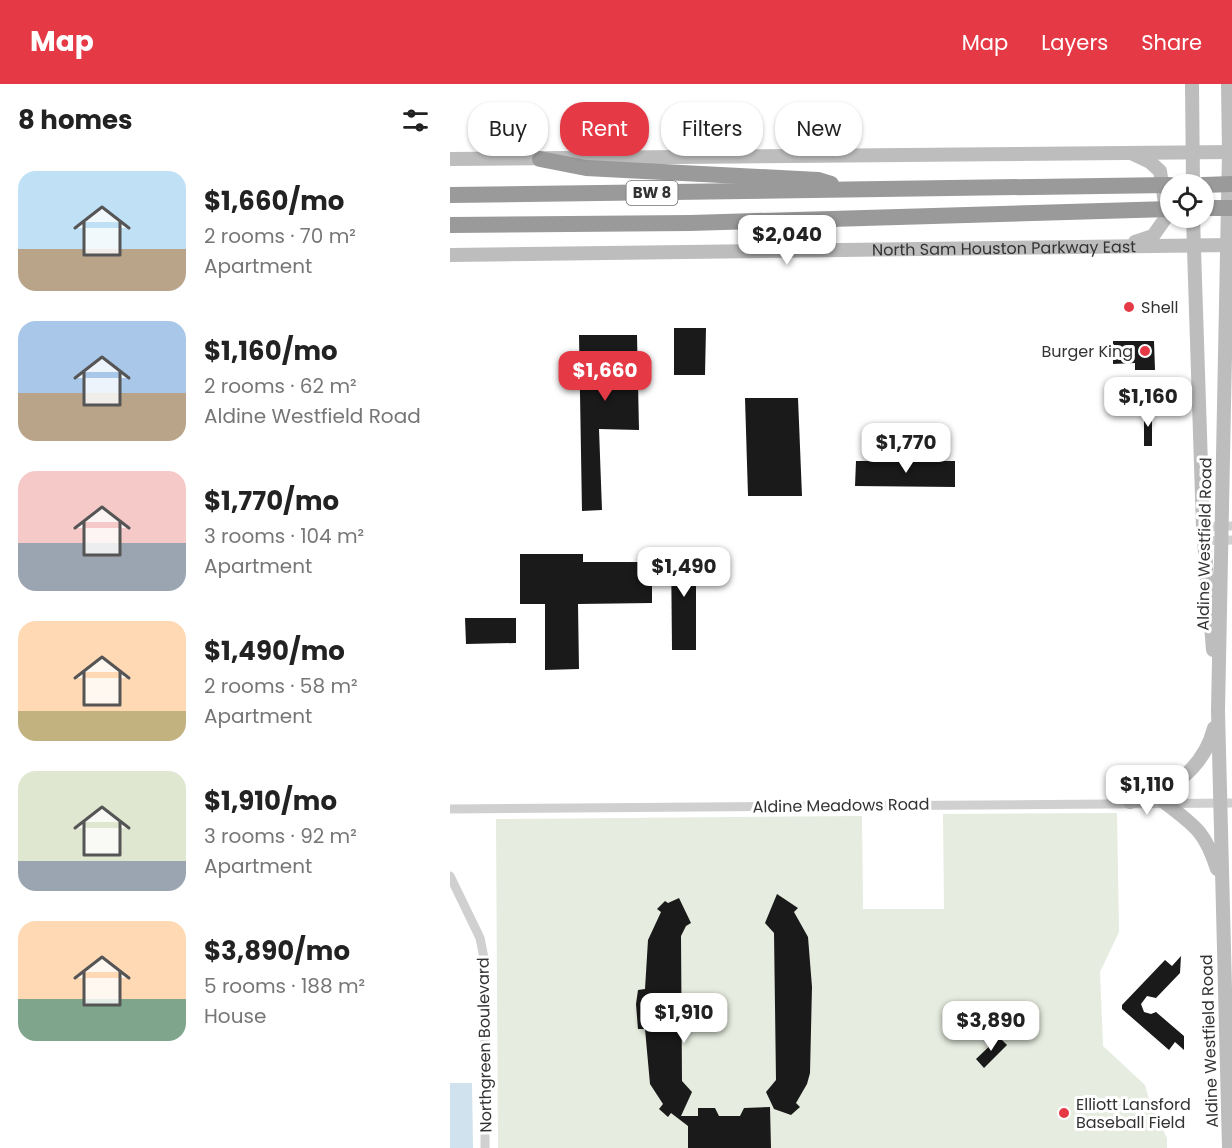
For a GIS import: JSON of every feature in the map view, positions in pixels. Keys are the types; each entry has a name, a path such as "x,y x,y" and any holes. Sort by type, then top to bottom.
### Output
{"highway":[{"path":"540,159 586,168 818,180 855,191"},
{"path":"1214,185 1232,184"},
{"name":"BW 8","path":"450,195 1160,185"},
{"path":"1214,208 1232,208"},
{"name":"North Sam Houston Parkway East","path":"450,227 690,223 1160,209"}],"main road":[{"path":"1192,84 1192,174"},
{"name":"Aldine Westfield Road","path":"1228,84 1231,152 1226,533 1218,711 1226,803 1221,885 1229,1148"},
{"path":"1124,246 1153,236 1167,216 1160,171 1150,162 1128,152"},
{"path":"450,159 1231,152"},
{"name":"Aldine Westfield Road","path":"1193,228 1203,534 1210,634 1219,681"},
{"name":"North Sam Houston Parkway East","path":"450,255 1229,246"},
{"path":"1130,802 1155,795 1192,770 1209,747 1218,711"},
{"path":"1164,802 1198,828 1209,843 1221,885"}],"street":[{"path":"1203,534 1226,533"},
{"path":"1203,534 1226,533"},
{"name":"Aldine Meadows Road","path":"450,809 1226,803"},
{"name":"Northgreen Boulevard","path":"450,876 480,938 485,963 485,1148"}],"shaded area":[{"path":"1117,813 1119,932 1100,972 1103,1046 1145,1085 1152,1109 1167,1138 1167,1148 498,1148 496,819 862,816 863,909 944,909 943,814"}],"water":[{"path":"450,1083 472,1083 473,1148 450,1148"}],"building":[{"path":"674,328 706,328 705,375 674,375"},
{"path":"579,335 637,335 639,430 599,429 602,510 582,511"},
{"path":"1113,341 1154,341 1155,370 1135,370 1135,363 1113,364"},
{"path":"745,398 798,398 802,496 748,496"},
{"path":"1144,410 1152,410 1152,446 1144,446"},
{"path":"856,461 955,461 955,487 855,486"},
{"path":"671,547 696,547 696,650 672,650"},
{"path":"520,554 583,554 583,562 652,562 652,603 578,604 579,669 545,670 545,604 520,604"},
{"path":"465,618 516,618 516,643 466,644"},
{"path":"777,894 798,908 794,912 808,937 812,987 810,1073 807,1084 796,1103 800,1107 791,1115 774,1109 766,1092 776,1080 774,933 765,923"},
{"path":"679,898 691,923 686,926 681,936 682,1081 692,1092 681,1116 698,1116 698,1108 715,1108 719,1116 740,1116 744,1108 770,1107 771,1148 688,1148 688,1126 671,1113 668,1117 659,1109 663,1104 650,1084 645,1029 638,1029 636,1004 638,990 645,989 648,940 661,912 657,909 665,901 668,903"},
{"path":"1181,956 1180,973 1156,998 1147,996 1141,1004 1144,1012 1151,1014 1156,1012 1184,1036 1184,1050 1175,1042 1169,1050 1122,1009 1122,1005 1165,960 1172,966"},
{"path":"999,1037 1007,1045 984,1068 976,1059"}],"place":[{"name":"Shell","path":"1129,307"},
{"name":"Burger King","path":"1145,351"},
{"name":"Elliott Lansford Baseball Field","path":"1064,1113"}]}
